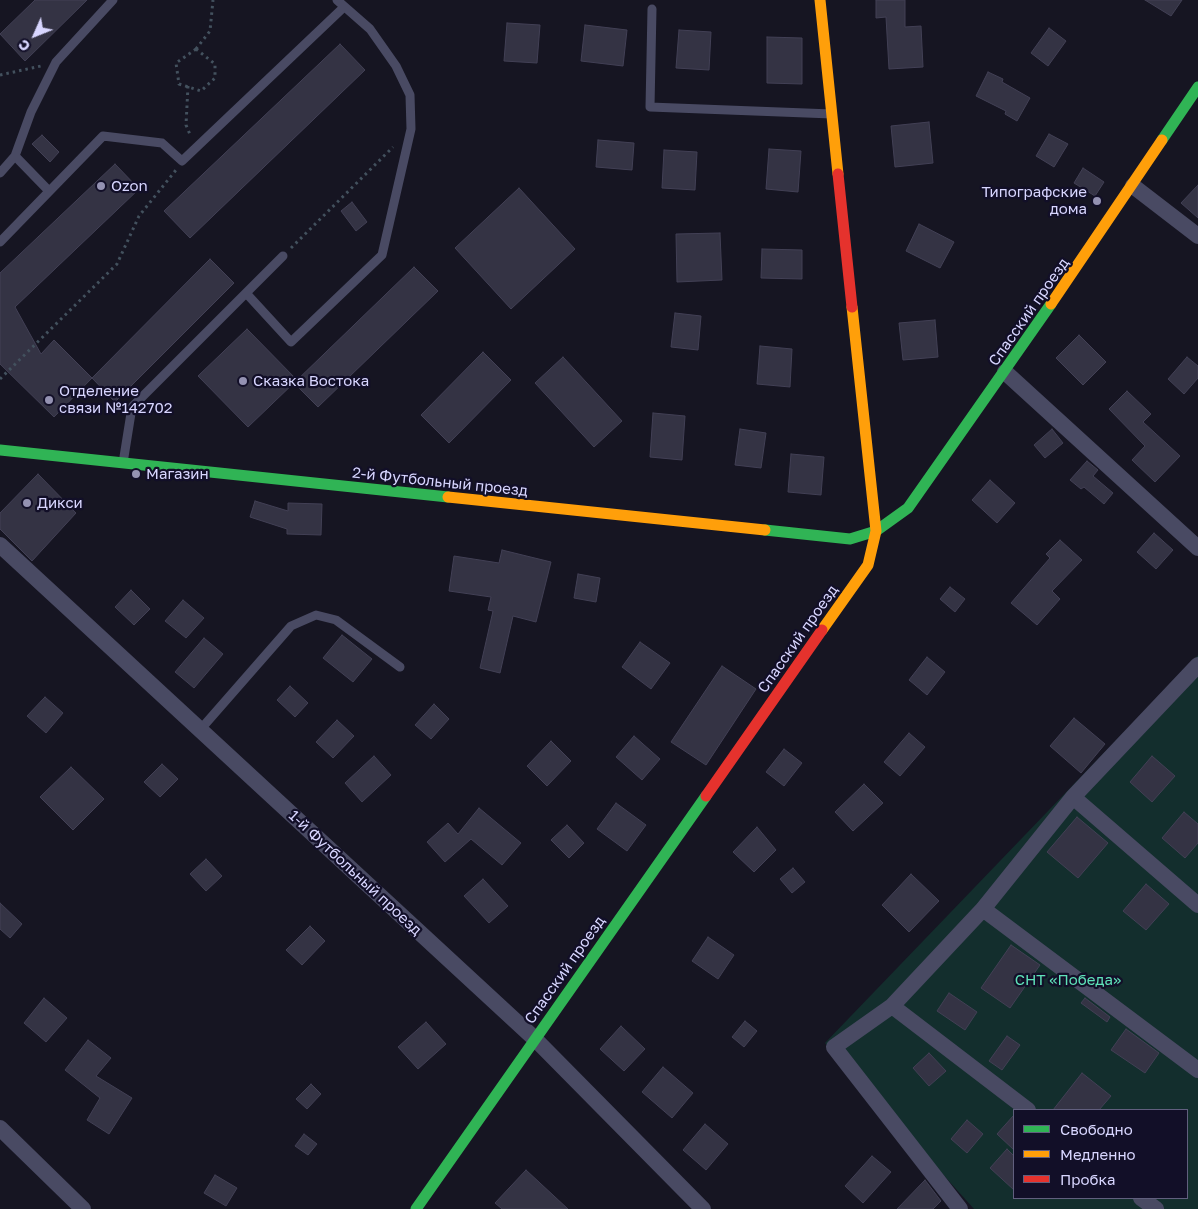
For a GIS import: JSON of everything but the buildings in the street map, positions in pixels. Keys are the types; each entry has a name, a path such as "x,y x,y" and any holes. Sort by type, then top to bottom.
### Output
{"street":[{"path":"820,0 876,531"},
{"name":"Спасский проезд","path":"416,1209 868,565 876,531 908,508 1005,372 1133,186 1198,87"},
{"path":"1133,186 1198,236"},
{"path":"1005,372 1198,548"},
{"name":"2-й Футбольный проезд","path":"0,450 850,539 876,531"},
{"name":"1-й Футбольный проезд","path":"0,545 535,1039 703,1209"},
{"path":"960,1209 834,1047 892,1006 984,910 1073,797 1195,673"},
{"path":"1073,797 1198,905"},
{"path":"984,910 1198,1070"},
{"path":"892,1006 1027,1109"},
{"path":"0,1128 83,1209"},
{"path":"1142,1199 1156,1209"}],"lane":[{"path":"0,172 15,156 31,112 56,62 113,0"},
{"path":"0,242 103,136 162,143 182,161 340,3 370,29 396,66 410,95 411,129 382,255 291,342 246,293"},
{"path":"652,9 650,107 832,114"},
{"path":"15,156 50,191"},
{"path":"123,463 132,407 283,256"},
{"path":"200,730 291,626 316,615 336,620 400,667"}],"path":[{"path":"196,49 215,64 215,78 201,91 179,84 176,62 196,49 210,31 213,0"},
{"path":"0,76 56,62"},
{"path":"188,86 186,126 196,148"},
{"path":"283,256 411,129"},
{"path":"0,379 117,264 139,216 182,161"}],"green space":[{"name":"СНТ «Победа»","path":"1198,655 1198,1209 974,1209 825,1043"}],"traffic: fast":[{"path":"1162,140 1198,87"},
{"path":"765,530 850,539 876,531 908,508 1051,304"},
{"path":"0,450 448,497"},
{"path":"416,1209 706,796"}],"traffic: slow":[{"path":"820,0 838,174"},
{"path":"1051,304 1162,140"},
{"path":"822,630 868,565 876,531 852,307"},
{"path":"448,497 765,530"}],"traffic: jam":[{"path":"838,174 852,307"},
{"path":"706,796 822,630"}],"place":[{"name":"Ozon","path":"101,186"},
{"name":"Типографские дома","path":"1097,201"},
{"name":"Сказка Востока","path":"243,381"},
{"name":"Отделение связи №142702","path":"49,400"},
{"name":"Магазин","path":"136,474"},
{"name":"Дикси","path":"27,503"}]}
